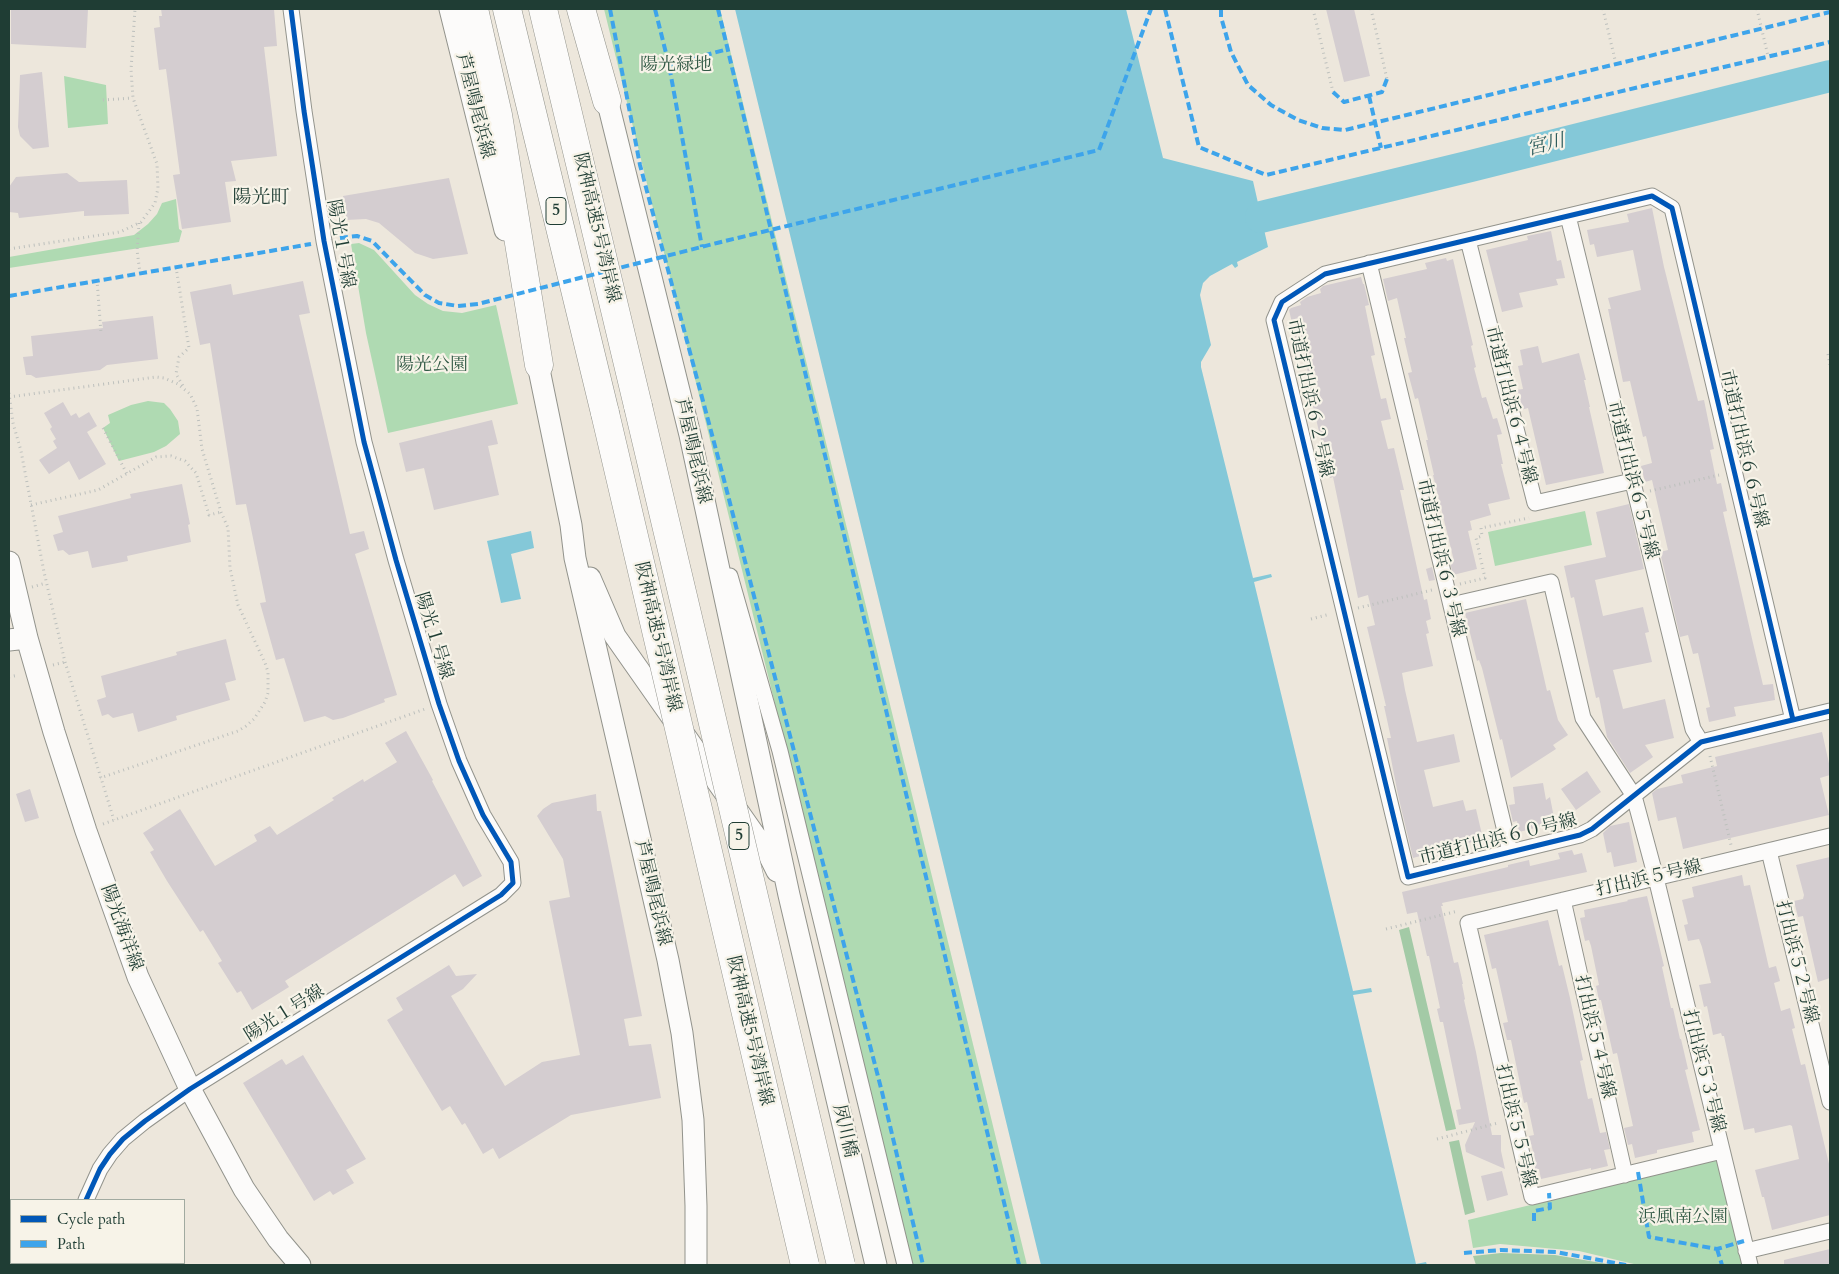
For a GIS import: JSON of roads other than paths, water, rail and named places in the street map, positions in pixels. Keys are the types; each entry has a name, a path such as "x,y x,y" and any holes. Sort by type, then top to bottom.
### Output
{"highway":[{"path":"474,9 498,114 539,365"},
{"name":"阪神高速5号湾岸線","path":"507,9 605,414 805,1265"},
{"name":"阪神高速5号湾岸線","path":"544,9 841,1265"},
{"path":"581,9 607,101"},
{"path":"752,1045 764,1128 795,1265"}],"main road":[{"name":"芦屋鳴尾浜線","path":"450,9 539,365 571,525 575,558 668,960 682,1033 693,1120 696,1265"},
{"name":"芦屋鳴尾浜線","path":"585,9 690,435 812,996"},
{"name":"芦屋鳴尾浜線","path":"571,525 592,585 615,636 770,857 789,895"},
{"name":"陽光海洋線","path":"9,562 18,639 54,732 86,830 138,977 190,1089 244,1189 278,1240 300,1265"},
{"name":"夙川橋","path":"812,996 876,1265"}],"street":[{"name":"陽光１号線","path":"190,1089 501,895 513,883 511,862 483,815 459,761 439,704 396,560 364,442 324,241 303,102 292,9"},
{"name":"市道打出浜６２号線","path":"1408,877 1274,320 1282,302 1325,274 1652,196"},
{"name":"市道打出浜６６号線","path":"1652,196 1672,208 1794,720"},
{"name":"市道打出浜６５号線","path":"1568,216 1693,729 1704,741"},
{"name":"市道打出浜６４号線","path":"1468,240 1535,503 1634,488"},
{"name":"市道打出浜６３号線","path":"1369,263 1510,852"},
{"path":"690,435 780,751 905,1265"},
{"name":"打出浜５３号線","path":"1451,605 1551,582 1583,718 1634,796 1656,878 1748,1258"},
{"name":"市道打出浜６０号線","path":"1408,877 1580,835 1592,829 1704,741 1830,711"},
{"name":"打出浜５号線","path":"1468,923 1830,836"},
{"name":"打出浜５２号線","path":"1769,851 1830,1102"},
{"name":"打出浜５４号線","path":"1563,900 1625,1175"},
{"name":"打出浜５５号線","path":"1468,923 1532,1197 1722,1152"},
{"path":"86,1199 100,1169 123,1139 190,1089"},
{"path":"1748,1258 1830,1230"}],"water":[{"path":"735,9 1126,9 1163,158 1253,181 1268,247 1237,262 1238,266 1235,268 1232,264 1210,276 1203,283 1200,295 1211,345 1201,362 1201,367 1253,578 1271,574 1272,577 1254,582 1353,991 1371,988 1372,992 1353,995 1416,1264 1426,1262 1427,1265 1041,1265"},
{"path":"531,531 534,548 511,554 521,599 501,603 487,541"}],"waterway":[{"name":"宮川","path":"1261,217 1830,76"}],"district":[{"name":"陽光町","path":"261,199"}],"park label":[{"name":"陽光緑地","path":"676,66"},
{"name":"陽光公園","path":"432,366"},
{"name":"浜風南公園","path":"1683,1218"}]}
